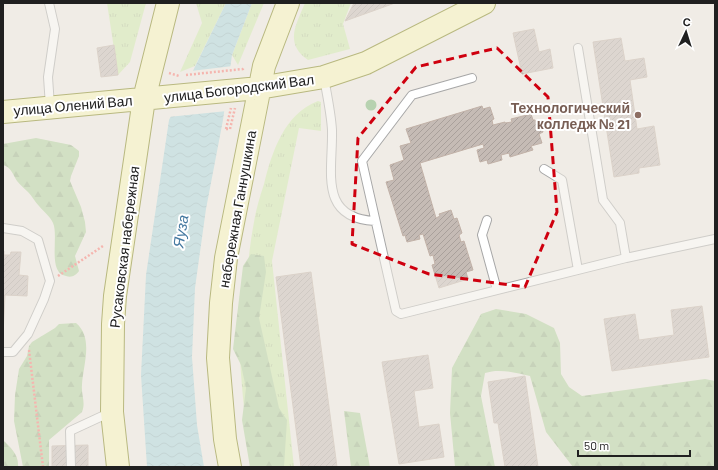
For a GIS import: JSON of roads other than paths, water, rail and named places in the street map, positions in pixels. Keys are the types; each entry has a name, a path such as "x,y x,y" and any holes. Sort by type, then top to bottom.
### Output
{"main road":[{"name":"Русаковская набережная","path":"118,467 112,412 113,324 116,296 144,98 168,3"},
{"name":"набережная Ганнушкина","path":"230,467 225,439 218,358 221,303 228,244 259,88 267,57 288,3"},
{"name":"улица Богородский Вал","path":"144,98 175,86 233,102 259,88 324,78 366,63 484,3"},
{"name":"улица Олений Вал","path":"3,112 144,98"}],"lane":[{"path":"49,3 55,29 48,77 50,107"},
{"path":"578,48 603,200 620,223 626,258"},
{"path":"324,78 332,130 332,187 335,200 343,210 352,216 364,220 375,221"},
{"path":"472,78 412,95 362,161 396,311 402,314 626,258 715,239"},
{"path":"544,169 562,180 578,270"},
{"path":"487,220 482,235 497,290"},
{"path":"3,228 22,231 38,240 50,281 44,299 28,334 13,352 3,352"},
{"path":"71,467 70,431 112,412"}],"water":[{"name":"Яуза","path":"226,3 252,3 232,55 223,120 206,209 195,288 192,357 197,425 204,467 147,467 141,375 146,275 169,120"}],"place":[{"name":"Технологический колледж № 21","path":"638,115"}]}
